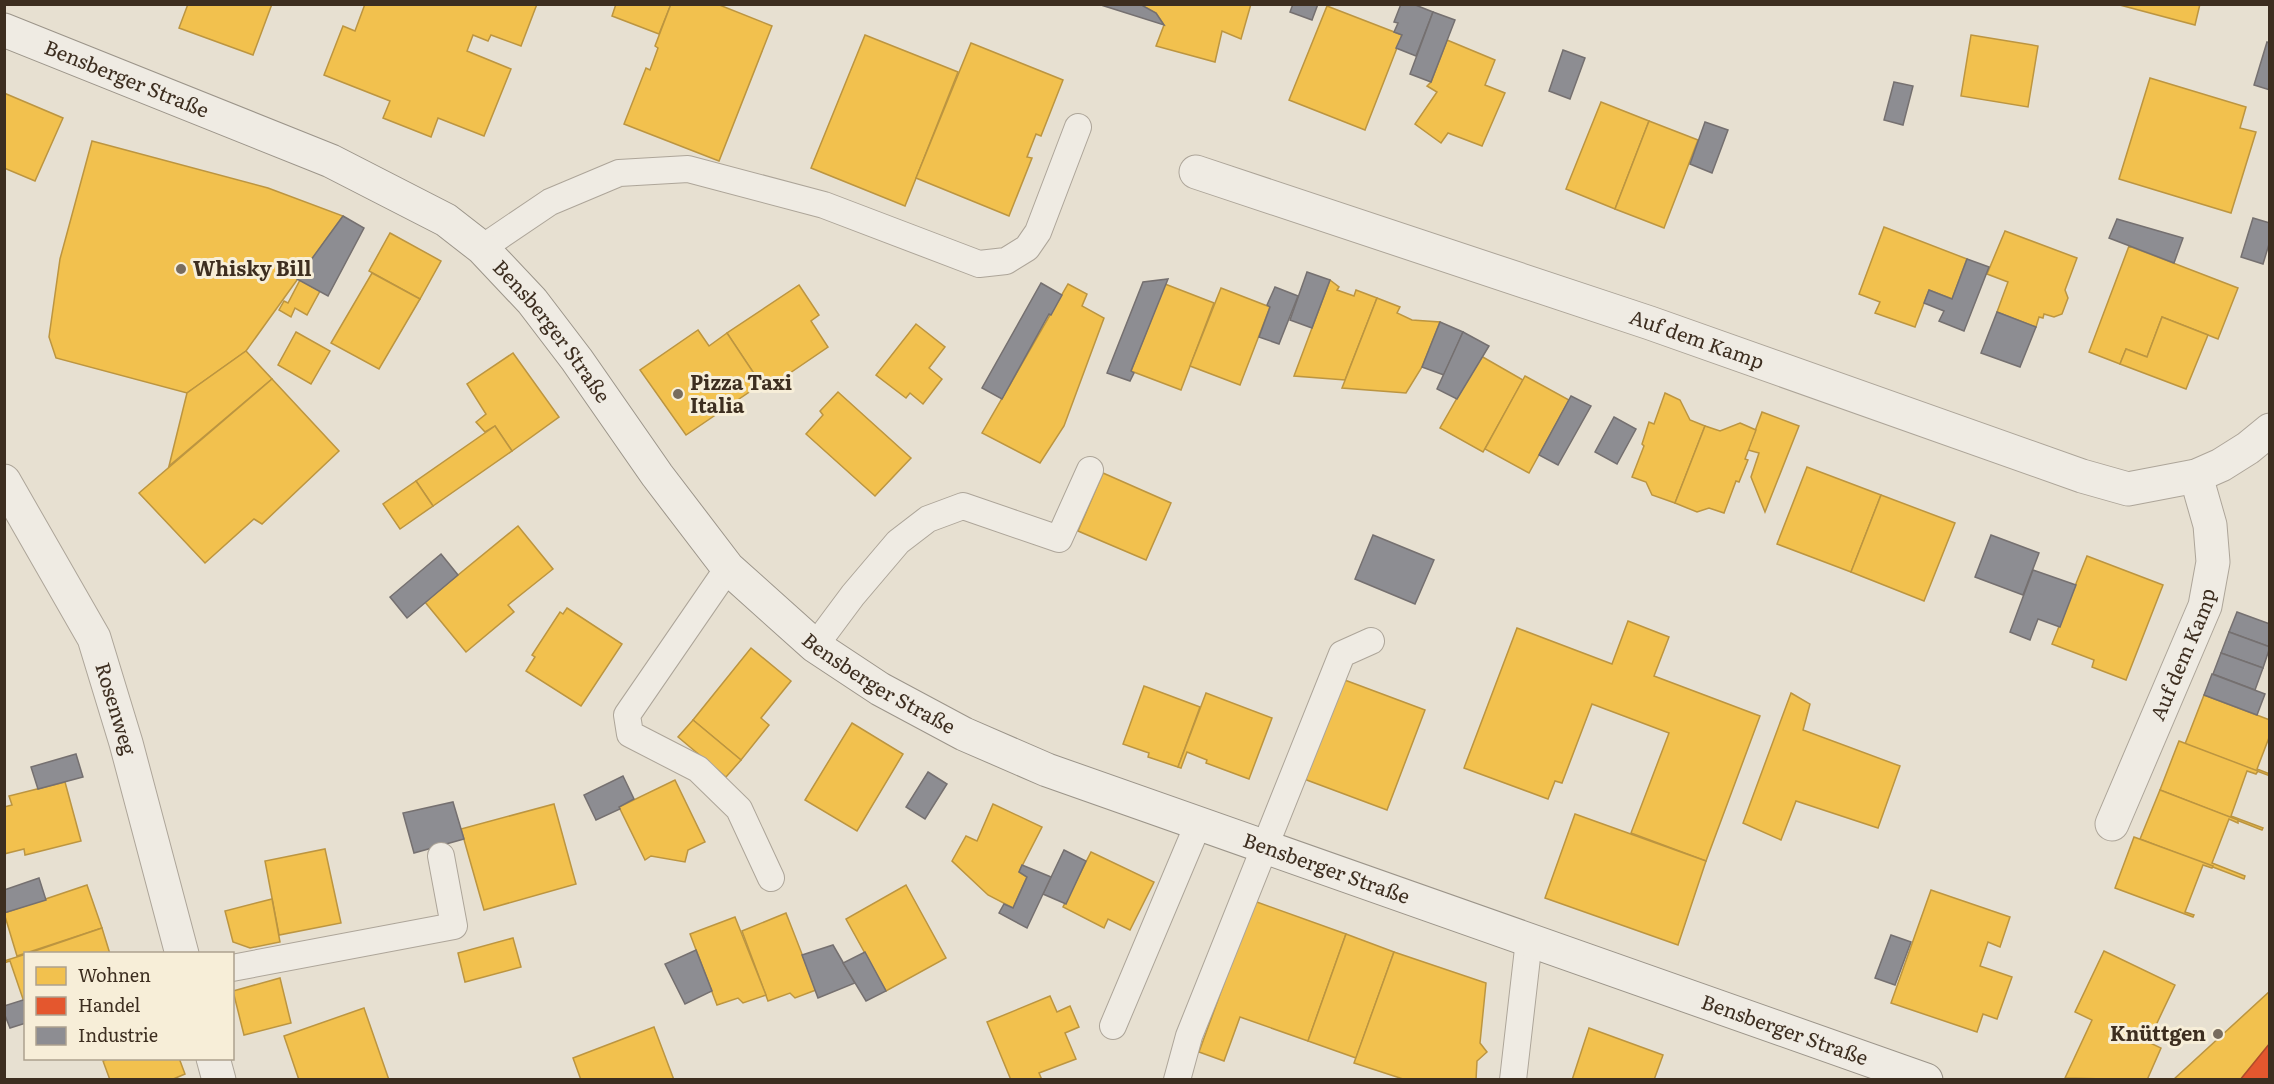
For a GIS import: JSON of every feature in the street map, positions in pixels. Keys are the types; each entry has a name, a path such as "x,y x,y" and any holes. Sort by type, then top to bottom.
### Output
{"main road":[{"name":"Bensberger Straße","path":"4,30 331,161 446,220 482,248 532,301 577,360 657,475 728,568 815,646 880,689 964,734 1047,770 1926,1080"},
{"name":"Auf dem Kamp","path":"1196,172 1650,323 2082,476 2128,489 2196,476 2230,459 2270,430"},
{"name":"Auf dem Kamp","path":"2112,824 2205,606 2212,562 2210,525 2196,476"},
{"name":"Rosenweg","path":"4,481 94,638 126,743 181,952"},
{"path":"213,1060 219,1080"}],"lane":[{"path":"482,248 550,202 619,173 688,169 824,205 979,264 1006,261 1027,248 1038,232 1077,127"},
{"path":"815,646 853,595 898,542 928,519 963,506 1059,540 1090,470"},
{"path":"728,568 627,715 630,734 698,769 739,809 771,878"},
{"path":"1177,1080 1189,1036 1342,654 1371,641"},
{"path":"1113,1026 1199,822"},
{"path":"234,968 454,926 441,856"},
{"path":"1513,1080 1529,940"}],"building: Wohnen":[{"path":"188,4 272,4 253,55 179,28"},
{"path":"365,4 537,4 521,46 491,35 488,41 473,35 467,51 511,69 484,136 438,118 431,137 383,118 390,101 324,75 343,26 355,31"},
{"path":"616,4 671,4 659,34 612,16"},
{"path":"671,4 717,4 772,26 719,161 624,124 646,68 650,70 658,48 655,46"},
{"path":"1144,4 1251,4 1241,39 1222,31 1215,62 1156,46 1164,25 1156,13 1143,6"},
{"path":"2116,4 2200,4 2195,25"},
{"path":"1327,6 1402,35 1365,130 1289,100"},
{"path":"865,35 958,72 905,206 811,168"},
{"path":"1971,35 2038,46 2028,107 1961,96"},
{"path":"1447,40 1495,60 1485,85 1505,93 1482,146 1448,133 1441,143 1415,124 1437,92 1427,86 1431,82"},
{"path":"971,43 1063,80 1041,136 1036,134 1027,157 1032,158 1009,216 916,178"},
{"path":"2150,78 2246,107 2240,128 2256,132 2231,213 2119,179"},
{"path":"4,93 63,118 35,181 4,168"},
{"path":"1601,102 1649,121 1615,209 1566,189"},
{"path":"1649,121 1698,140 1664,228 1615,209"},
{"name":"Whisky Bill","path":"92,141 268,188 343,216 246,351 187,393 56,358 49,337 60,259"},
{"path":"1884,227 1967,259 1952,299 1929,290 1915,327 1875,313 1880,302 1859,294"},
{"path":"2005,231 2077,258 2065,290 2068,298 2062,314 2054,317 2044,314 2043,318 2039,317 2036,327 1997,312 2008,282 1987,274"},
{"path":"390,233 441,261 420,299 369,271"},
{"path":"2129,246 2238,288 2218,339 2162,317 2147,357 2126,349 2120,364 2089,352"},
{"path":"372,273 420,299 379,369 331,343"},
{"path":"300,280 320,291 307,315 295,308 291,317 279,310 284,301 288,303"},
{"path":"1330,280 1339,287 1337,290 1354,296 1356,290 1377,298 1345,380 1294,376"},
{"path":"1068,284 1087,294 1082,306 1104,318 1064,426 1040,463 982,433"},
{"path":"1165,284 1214,303 1181,390 1131,371"},
{"path":"799,285 819,315 811,321 828,347 765,390 727,333"},
{"path":"1221,288 1270,307 1240,385 1190,366"},
{"path":"1377,298 1400,307 1397,313 1412,320 1440,322 1422,367 1406,393 1342,388"},
{"path":"2162,317 2208,335 2186,389 2120,364 2126,349 2147,357"},
{"path":"916,324 945,347 929,368 942,379 923,404 910,393 906,398 876,375"},
{"path":"698,330 709,346 727,333 761,384 686,435 640,370"},
{"path":"296,332 330,351 311,384 278,365"},
{"path":"246,351 272,379 169,466 187,393"},
{"path":"513,353 559,417 512,451 495,426 485,432 476,422 486,414 467,384"},
{"path":"1481,356 1523,380 1483,452 1440,428"},
{"path":"1525,376 1569,400 1529,473 1485,449"},
{"path":"272,379 339,451 262,524 254,519 205,563 139,493"},
{"path":"838,392 911,458 875,496 806,434 823,415 820,411"},
{"path":"1665,393 1680,400 1690,420 1705,426 1675,503 1652,495 1646,482 1632,477 1644,446 1642,444 1649,422 1654,424"},
{"path":"1762,412 1799,426 1765,512 1751,477 1759,453 1748,450"},
{"path":"1740,423 1756,430 1745,459 1748,460 1739,482 1736,481 1724,513 1709,508 1697,512 1675,503 1705,426 1720,431"},
{"path":"495,426 512,451 433,506 416,481"},
{"path":"1807,467 1881,495 1851,572 1777,544"},
{"path":"1103,473 1171,503 1146,560 1078,531"},
{"path":"416,481 433,506 400,529 383,504"},
{"path":"1881,495 1955,523 1924,601 1851,572"},
{"path":"518,526 553,569 508,605 514,612 466,652 425,602"},
{"path":"2087,556 2163,585 2126,680 2092,667 2094,660 2052,644"},
{"path":"567,608 622,644 581,706 526,671 535,657 532,655 560,612 563,614"},
{"path":"1628,621 1669,637 1654,676 1760,716 1706,861 1631,833 1669,733 1592,704 1562,783 1555,781 1548,799 1464,768 1517,628 1612,664"},
{"path":"751,648 791,681 761,718 769,725 741,760 693,720"},
{"path":"1342,679 1425,710 1387,810 1304,779"},
{"path":"1144,686 1200,707 1178,767 1148,757 1149,753 1123,744"},
{"path":"1206,693 1272,718 1249,779 1206,763 1207,760 1187,752 1181,768 1178,767"},
{"path":"1791,693 1810,704 1803,730 1900,766 1878,828 1796,801 1781,840 1743,823"},
{"path":"2204,695 2270,720 2270,735 2257,769 2270,776 2185,744"},
{"path":"693,720 741,760 726,777 678,737"},
{"path":"852,723 903,754 857,831 805,800"},
{"path":"2179,741 2258,771 2256,774 2247,771 2231,816 2263,828 2262,830 2160,790"},
{"path":"675,780 705,842 688,850 685,862 651,856 645,860 619,807"},
{"path":"65,782 81,841 25,855 24,849 4,854 4,807 12,805 9,796"},
{"path":"2160,790 2238,820 2238,823 2229,819 2212,863 2245,876 2244,879 2140,839"},
{"path":"554,804 576,884 484,910 461,829"},
{"path":"993,804 1042,827 1019,872 1027,877 1013,908 988,895 952,861 966,836 977,841"},
{"path":"1575,814 1706,861 1678,945 1545,898"},
{"path":"2134,837 2213,866 2212,868 2203,865 2185,912 2194,915 2193,917 2115,888"},
{"path":"325,849 341,923 279,935 265,861"},
{"path":"1091,852 1154,882 1130,930 1108,919 1104,928 1063,907"},
{"path":"87,885 102,928 17,956 4,913"},
{"path":"906,885 946,958 886,991 846,919"},
{"path":"1931,890 2010,917 2000,947 1988,942 1980,966 2012,977 1997,1019 1983,1014 1977,1032 1891,1003"},
{"path":"272,899 280,942 250,948 233,942 225,911"},
{"path":"1254,901 1346,934 1308,1041 1240,1017 1224,1061 1199,1052"},
{"path":"786,913 816,990 795,998 790,993 768,1001 742,931"},
{"path":"735,917 766,995 743,1003 738,998 717,1005 690,934"},
{"path":"102,928 109,952 32,952"},
{"path":"1346,934 1394,952 1356,1058 1308,1041"},
{"path":"513,938 521,967 465,982 458,953"},
{"path":"2104,951 2175,985 2148,1042 2161,1048 2147,1080 2065,1078 2092,1020 2075,1012"},
{"path":"1394,952 1486,983 1480,1043 1487,1052 1477,1061 1476,1080 1406,1080 1354,1063"},
{"path":"24,955 24,1002 10,961 4,963 4,961"},
{"path":"280,978 291,1023 244,1035 234,991"},
{"path":"2270,991 2270,1043 2240,1080 2173,1080"},
{"path":"1050,996 1057,1012 1070,1006 1079,1027 1065,1033 1076,1059 1039,1073 1042,1080 1011,1080 987,1022"},
{"path":"364,1008 389,1080 299,1080 284,1036"},
{"path":"654,1027 674,1080 581,1080 573,1058"},
{"path":"1589,1028 1663,1055 1654,1080 1572,1080"},
{"path":"180,1060 185,1074 171,1080 110,1080 103,1061"}],"building: Handel":[{"path":"2270,1043 2270,1080 2240,1080"}],"building: Industrie":[{"path":"1144,4 1143,6 1156,13 1164,25 1101,5"},
{"path":"1293,4 1318,4 1312,20 1290,12"},
{"path":"1401,4 1413,4 1433,12 1416,56 1396,48 1402,35 1394,32 1398,23 1394,22"},
{"path":"1433,12 1455,20 1431,82 1410,74"},
{"path":"2267,42 2270,43 2270,90 2254,85"},
{"path":"1563,50 1585,58 1570,99 1549,91"},
{"path":"1894,82 1913,86 1903,125 1884,120"},
{"path":"1705,122 1728,130 1712,173 1690,164"},
{"path":"343,216 364,228 328,296 297,279"},
{"path":"2253,218 2270,223 2270,241 2263,264 2241,257"},
{"path":"2117,219 2183,238 2174,263 2109,238"},
{"path":"1967,259 1989,267 1964,331 1939,321 1944,311 1924,303 1929,290 1952,299"},
{"path":"1307,272 1330,280 1312,328 1290,320"},
{"path":"1168,279 1131,371 1134,373 1130,381 1107,373 1143,282"},
{"path":"1041,283 1062,295 1002,399 982,388"},
{"path":"1275,287 1298,296 1279,344 1259,337 1270,307 1267,305"},
{"path":"1997,312 2036,327 2020,367 1981,353"},
{"path":"1440,322 1463,332 1444,375 1422,367"},
{"path":"1463,332 1489,346 1457,399 1437,389"},
{"path":"1571,396 1591,406 1558,465 1539,455"},
{"path":"1614,417 1636,429 1617,464 1595,452"},
{"path":"1373,535 1434,560 1415,604 1355,579"},
{"path":"1991,535 2039,553 2023,595 1975,577"},
{"path":"441,554 458,575 407,618 390,597"},
{"path":"2033,570 2076,585 2060,627 2038,619 2030,640 2010,632"},
{"path":"2237,612 2270,624 2270,647 2229,632"},
{"path":"2229,632 2270,647 2263,668 2221,653"},
{"path":"2221,653 2263,668 2255,690 2213,674"},
{"path":"2212,674 2265,694 2257,715 2204,695"},
{"path":"76,754 83,777 38,789 31,767"},
{"path":"928,772 947,784 925,819 906,807"},
{"path":"623,776 634,799 619,807 620,809 596,820 584,795"},
{"path":"453,802 464,839 414,853 403,813"},
{"path":"1064,850 1086,861 1066,904 1043,894"},
{"path":"1022,865 1051,877 1027,928 999,913 1004,904 1013,908 1027,877 1019,872"},
{"path":"39,878 46,900 4,913 4,890"},
{"path":"1891,935 1911,942 1895,985 1875,978"},
{"path":"833,945 855,983 818,998 802,955"},
{"path":"696,950 712,991 685,1004 665,964"},
{"path":"865,952 886,991 866,1001 843,963"},
{"path":"24,1000 24,1024 10,1028 4,1013 4,1006"}],"place":[{"name":"Whisky Bill","path":"181,269"},
{"name":"Pizza Taxi Italia","path":"678,394"},
{"name":"Knüttgen","path":"2218,1034"}]}
